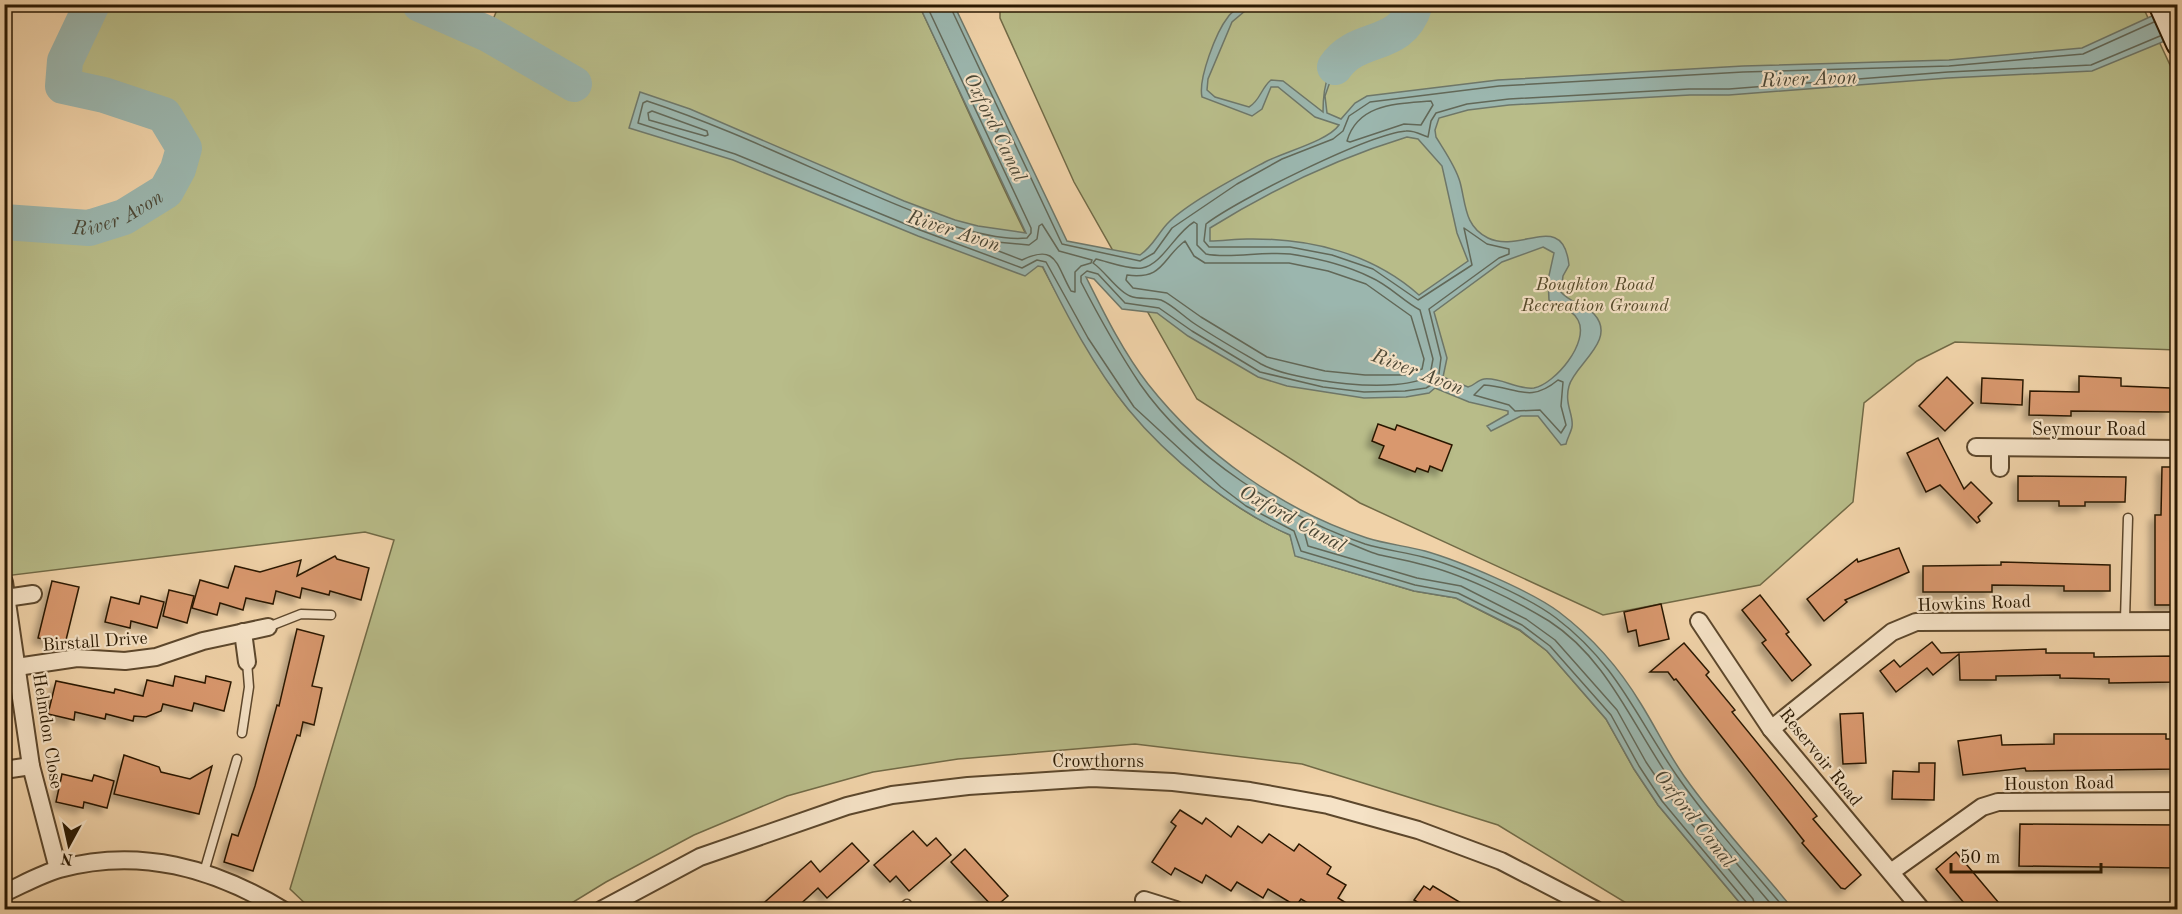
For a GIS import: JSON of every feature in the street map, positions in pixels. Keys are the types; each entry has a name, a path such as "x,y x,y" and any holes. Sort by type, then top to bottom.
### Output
{"street":[{"path":"2160,4 2178,44"},
{"name":"Seymour Road","path":"1976,447 2178,449"},
{"path":"2000,449 2000,468"},
{"name":"Helmdon Close","path":"33,594 5,590 31,766 58,869"},
{"name":"Reservoir Road","path":"1699,621 1771,729 1922,909"},
{"name":"Howkins Road","path":"1771,729 1892,632 1916,622 2178,621"},
{"name":"Birstall Drive","path":"17,667 77,658 125,661 156,657 203,641 268,627"},
{"path":"243,632 247,662"},
{"path":"4,770 31,766"},
{"name":"Crowthorns","path":"601,909 700,857 847,806 892,795 957,787 1092,778 1184,783 1250,791 1328,805 1418,831 1501,861 1596,909"},
{"name":"Houston Road","path":"1891,872 1982,807 1998,802 2178,801"},
{"path":"4,892 58,869 112,858 165,863 204,872 283,909"},
{"path":"1144,900 1176,909"}],"lane":[{"path":"2125,620 2128,518"},
{"path":"268,627 301,614 331,615"},
{"path":"242,733 249,687 247,662"},
{"path":"204,872 237,759"}],"green space":[{"path":"92,5 420,5 487,34 499,5 919,5 1008,198 1047,275 1104,376 1147,430 1224,498 1290,535 1296,556 1414,591 1456,598 1519,630 1547,651 1606,719 1634,769 1658,805 1745,909 1636,909 1498,825 1302,764 1135,744 958,759 873,772 787,796 694,835 606,882 562,909 311,909 290,889 394,540 365,532 5,576 5,222 89,228 124,217 166,191 178,169 184,148 163,115 104,95 63,86 65,61"},
{"name":"Boughton Road Recreation Ground","path":"1000,5 2142,5 2177,80 2177,350 1955,342 1917,361 1864,403 1853,502 1760,585 1603,615 1360,503 1197,399 1074,182 1000,18"}],"water":[{"name":"Oxford Canal","path":"919,5 954,5 1067,241 1140,255 1152,244 1167,224 1200,199 1265,162 1325,136 1339,125 1315,117 1278,87 1271,87 1262,109 1252,116 1202,97 1201,89 1205,68 1213,44 1229,15 1242,5 1252,5 1232,22 1208,79 1207,90 1215,97 1249,107 1271,80 1283,81 1323,112 1324,95 1328,78 1340,55 1356,44 1397,30 1405,24 1410,16 1412,5 1415,5 1413,19 1404,31 1351,52 1332,76 1325,96 1327,113 1341,119 1355,103 1367,96 1498,80 1743,66 1949,60 2082,48 2176,5 2177,36 2092,71 1948,78 1729,95 1509,105 1468,110 1439,118 1435,130 1436,137 1456,170 1467,214 1474,227 1488,238 1501,241 1539,237 1558,240 1565,249 1569,265 1563,276 1561,292 1568,299 1590,310 1600,324 1601,333 1598,343 1572,378 1569,386 1568,398 1572,423 1566,444 1561,445 1538,416 1521,416 1491,431 1487,426 1508,414 1508,411 1469,402 1435,388 1429,393 1406,397 1364,398 1287,386 1258,377 1188,336 1157,313 1122,309 1094,279 1086,277 1122,346 1148,384 1193,434 1246,477 1305,512 1335,526 1374,540 1440,556 1495,577 1547,604 1583,632 1624,678 1678,767 1697,793 1793,909 1745,909 1658,805 1634,769 1606,719 1547,651 1520,630 1456,598 1414,591 1295,556 1290,535 1269,525 1224,497 1182,464 1128,409 1104,376 1082,341 1043,267 1038,266 1025,276 918,236 733,160 629,128 640,92 690,109 904,201 955,220 1026,233","holes":["1407,137 1418,139 1442,166 1457,233 1468,261 1419,295 1401,280 1381,268 1339,251 1316,245 1270,239 1210,241 1210,228 1257,201 1330,165","1543,247 1554,253 1548,280 1549,300 1573,313 1580,329 1575,350 1568,361 1551,379 1534,388 1490,379 1468,387 1443,377 1447,358 1434,312 1502,262"]}],"building":[{"path":"2079,376 2121,378 2121,386 2170,388 2170,412 2071,411 2071,416 2029,415 2030,391 2079,392"},
{"path":"1947,377 1973,403 1945,431 1919,406"},
{"path":"1982,378 2023,380 2022,405 1981,403"},
{"path":"1378,424 1395,430 1397,425 1452,445 1442,471 1430,466 1428,472 1417,468 1415,472 1379,458 1384,446 1372,441"},
{"path":"1938,438 1964,489 1971,482 1992,503 1978,517 1980,521 1977,523 1940,485 1926,492 1907,453"},
{"path":"2162,467 2178,467 2178,605 2155,605 2155,515 2161,515"},
{"path":"2018,476 2126,477 2125,502 2085,502 2085,506 2059,506 2059,501 2018,501"},
{"path":"1899,548 1909,572 1845,600 1847,602 1824,621 1807,599 1857,559 1858,562"},
{"path":"335,556 337,559 369,568 361,600 330,591 329,595 302,588 300,598 276,591 273,604 246,598 243,610 220,603 217,615 192,608 200,580 228,588 235,566 260,572 301,560 297,576"},
{"path":"2001,562 2110,565 2110,591 2064,591 2064,586 1992,585 1992,592 1923,592 1923,566 2001,565"},
{"path":"52,581 79,587 65,644 38,638"},
{"path":"169,590 194,596 187,623 163,616"},
{"path":"1760,595 1789,632 1786,634 1811,665 1792,681 1762,643 1766,640 1742,610"},
{"path":"141,596 164,602 157,628 131,621 130,628 105,622 111,597 139,604"},
{"path":"1661,604 1669,639 1639,646 1636,630 1628,632 1624,612"},
{"path":"297,629 324,636 312,686 322,688 314,725 303,722 300,736 297,735 253,871 224,862 232,834 238,836 255,786 277,705 279,706"},
{"path":"1932,642 1941,653 2046,649 2046,653 2094,653 2094,657 2175,656 2175,682 2109,683 2109,679 2060,678 2060,675 1996,676 1996,680 1960,680 1959,654 1933,675 1927,668 1896,692 1880,671 1894,660 1900,667"},
{"path":"1684,643 1709,672 1706,675 1735,710 1732,712 1817,816 1813,819 1861,875 1845,889 1841,888 1802,843 1804,841 1676,679 1674,680 1668,672 1650,672"},
{"path":"175,676 205,683 206,676 231,682 224,711 194,703 192,711 163,704 161,711 146,717 134,716 133,721 106,714 105,719 75,712 74,720 48,714 56,681 114,693 115,689 143,696 147,680 173,686"},
{"path":"1863,713 1866,763 1843,764 1840,714"},
{"path":"2054,734 2166,734 2166,739 2178,739 2178,769 2026,771 2025,768 1963,775 1958,741 2001,735 2002,745 2054,744"},
{"path":"124,755 159,767 161,772 190,779 212,766 199,814 114,794"},
{"path":"1919,763 1935,763 1934,800 1892,799 1893,771 1919,772"},
{"path":"62,774 92,781 94,775 114,781 107,808 84,802 83,808 56,802"},
{"path":"1180,810 1202,824 1206,818 1231,837 1238,826 1262,843 1269,834 1294,851 1299,844 1331,867 1327,874 1346,885 1338,898 1356,909 1318,909 1301,899 1296,906 1268,889 1263,898 1237,882 1231,891 1206,875 1202,883 1175,868 1171,875 1152,862 1176,826 1171,822"},
{"path":"2020,824 2178,825 2178,868 2019,866"},
{"path":"913,831 927,846 936,838 951,855 909,891 896,876 890,882 874,865"},
{"path":"852,843 869,861 827,898 818,888 795,909 757,909 811,861 820,872"},
{"path":"965,849 1008,896 994,908 951,862"},
{"path":"1956,852 2004,909 1969,909 1936,869"},
{"path":"1424,886 1430,890 1433,886 1471,909 1429,909 1414,900"}],"waterway":[{"name":"River Avon","path":"4,222 89,228 124,217 166,191 178,169 184,148 164,115 104,95 63,86 65,61 92,4"},
{"name":"River Avon","path":"420,4 488,34 574,84"},
{"path":"1335,67 1344,56 1355,49 1390,36 1400,29 1415,4"}]}
